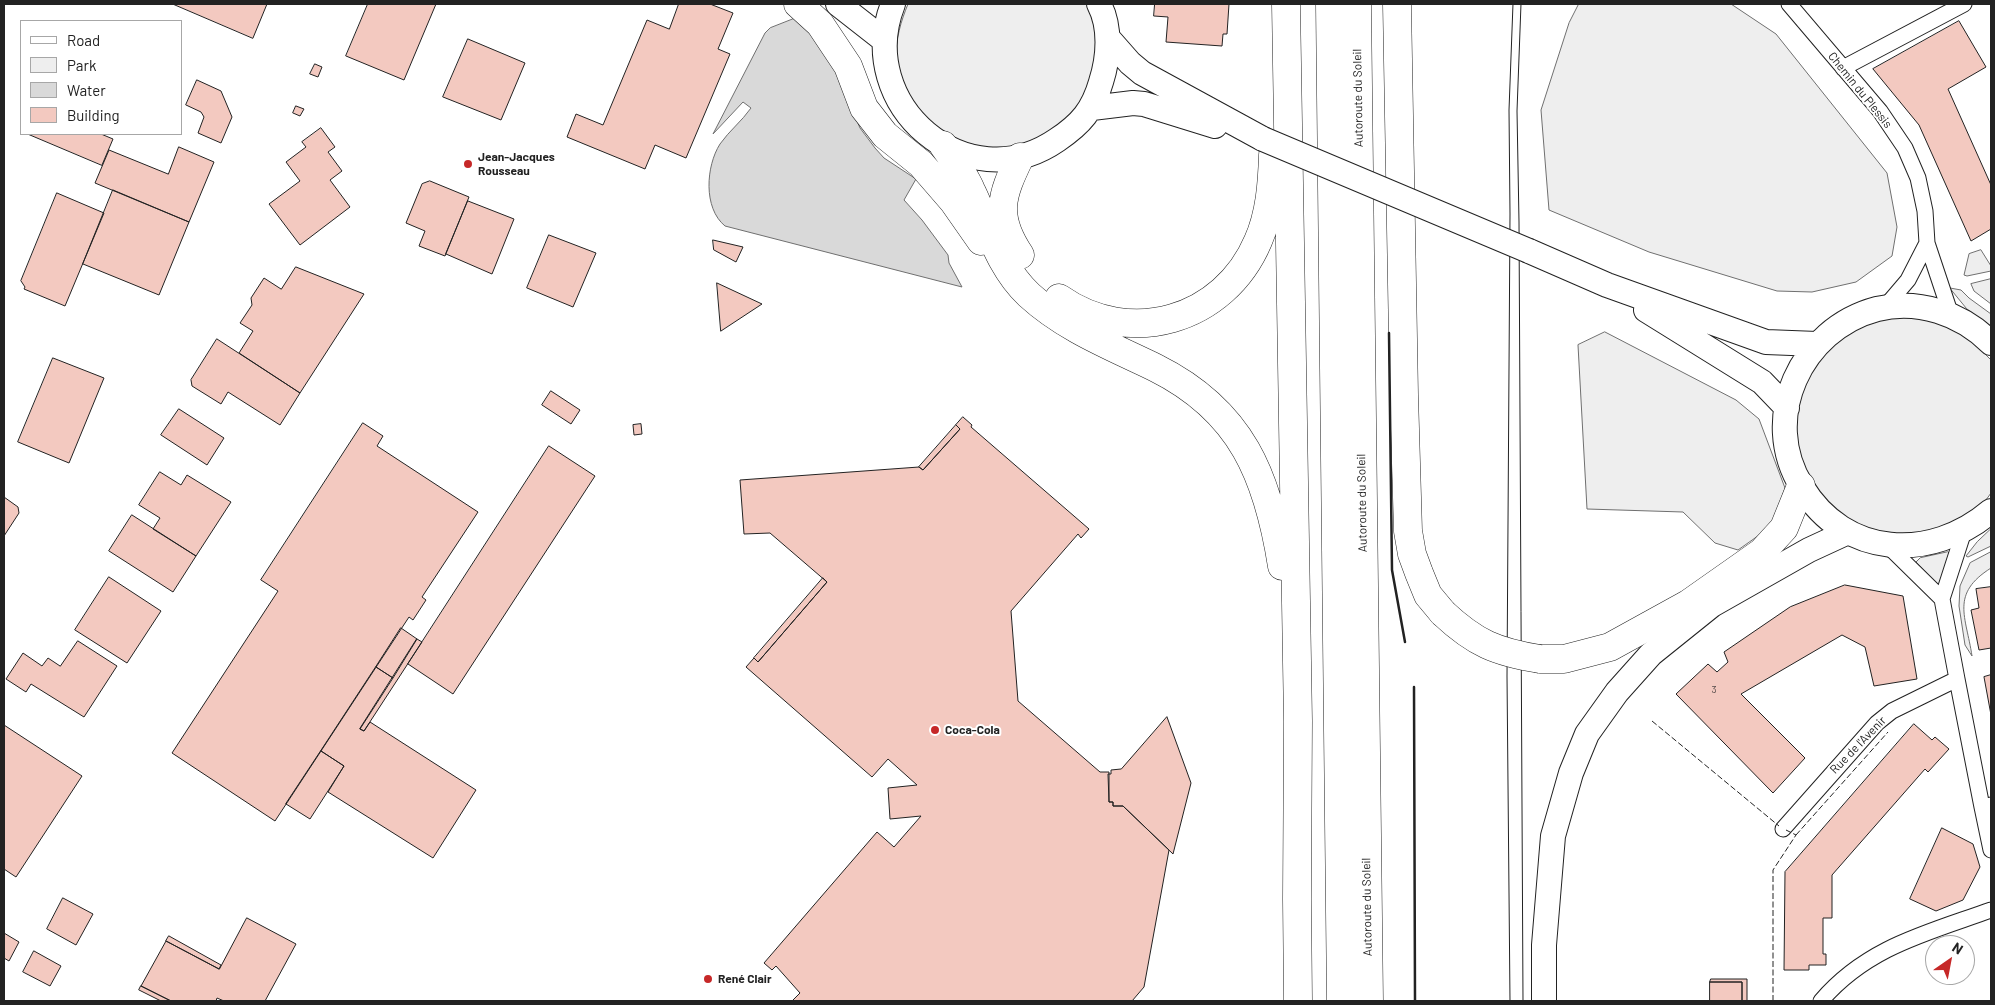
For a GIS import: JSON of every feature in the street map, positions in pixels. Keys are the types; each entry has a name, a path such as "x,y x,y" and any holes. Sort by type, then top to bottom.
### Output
{"highway":[{"path":"798,4 820,24 830,38 848,66 864,108 885,135 921,164 953,201 987,250 1016,281 1041,305 1077,330 1158,369 1191,389 1223,418 1254,462 1264,485 1272,513 1279,548 1287,614 1289,720 1297,899"},
{"path":"1020,157 1005,192 1004,217 1011,242 1043,285 1070,306 1085,314 1103,320 1137,323 1168,320 1198,308 1225,289 1246,264 1258,241 1267,215 1273,166 1282,4"},
{"path":"1286,4 1298,721 1298,1001"},
{"path":"1330,4 1341,1001"},
{"name":"Autoroute du Soleil","path":"1357,4 1369,1001"},
{"path":"1397,4 1408,531 1412,554 1428,595 1443,613 1461,630 1490,647 1512,655 1540,659 1564,659 1610,647 1688,604 1762,552 1784,528 1801,486"},
{"path":"943,146 963,174 990,237 1016,281"}],"main road":[{"path":"838,4 884,40"},
{"path":"894,4 887,22 884,40 887,68 892,87 903,109 930,137 943,146 959,152 994,159 1020,157 1047,147 1074,129 1092,108 1106,67 1108,38 1099,4"},
{"path":"1108,38 1130,63 1142,73 1263,139 1607,285 1766,342 1817,344"},
{"path":"1092,108 1133,103 1144,104 1194,121 1263,139"},
{"path":"1607,285 1762,382 1787,408"},
{"path":"1991,342 1980,331 1952,315 1926,307 1884,307 1866,312 1849,320 1817,344 1797,373 1787,408 1787,444 1791,461 1801,486 1825,515 1848,532 1887,545 1923,545 1944,540 1964,531 1991,511"},
{"path":"1544,1001 1544,945 1553,836 1571,773 1587,734 1617,692 1652,654 1712,605 1809,550 1848,532"}],"street":[{"name":"Chemin du Plessis","path":"1790,4 1880,111 1905,148 1918,178 1925,211 1927,243 1952,315"},
{"path":"1843,68 1964,4"},
{"path":"1884,307 1908,280 1927,243"},
{"path":"1964,531 1942,599 1957,680 1987,806 1991,850"},
{"path":"1887,545 1942,599"},
{"name":"Rue de l'Avenir","path":"1783,829 1877,723 1900,706 1957,680"},
{"path":"1821,1001 1835,984 1861,964 1897,944 1991,910"}],"green space":[{"path":"908,4 1088,4 1095,20 1099,44 1092,86 1080,108 1068,121 1038,142 1012,149 985,148 960,141 937,128 918,110 904,87 897,59 897,45 901,24"},
{"path":"1579,4 1731,4 1776,34 1887,173 1897,227 1892,256 1856,282 1812,292 1777,291 1649,252 1549,210 1541,110 1569,23"},
{"path":"1981,250 1991,266 1991,271 1964,275 1969,254"},
{"path":"1991,279 1991,304 1974,291 1971,284"},
{"path":"1950,288 1961,290 1991,314 1991,327 1967,309"},
{"path":"1901,316 1936,321 1967,336 1991,360 1991,493 1974,512 1952,525 1936,531 1898,536 1863,529 1834,511 1812,485 1798,454 1795,420 1803,385 1828,348 1844,335 1861,325 1875,320"},
{"path":"1605,332 1736,400 1759,419 1785,488 1772,526 1738,550 1715,543 1683,512 1587,509 1578,345"},
{"path":"1991,529 1991,546 1968,557 1966,556 1977,542"},
{"path":"1948,552 1950,554 1942,583 1938,586 1916,562 1920,558"},
{"path":"1991,552 1991,568 1978,578 1970,587 1965,597 1965,617 1972,656 1965,645 1959,606 1960,586 1970,563"}],"water":[{"path":"796,18 826,48 860,128 884,158 916,179 904,200 922,220 948,255 949,263 962,287 725,226 718,218 713,209 709,187 715,153 727,135 751,108 743,102 713,134 765,33 770,28"}],"building":[{"path":"173,4 267,4 253,38"},
{"path":"368,4 436,4 404,80 346,56"},
{"path":"679,4 710,4 733,13 718,49 730,54 686,158 655,145 645,169 567,137 576,114 603,125 647,20 669,29"},
{"path":"1155,4 1229,4 1227,34 1223,34 1222,46 1166,42 1168,17 1154,16"},
{"path":"1959,21 1986,67 1948,89 1991,185 1991,229 1971,241 1919,125 1873,69"},
{"path":"468,39 525,63 501,120 443,97"},
{"path":"315,64 322,67 318,77 310,74"},
{"path":"197,80 221,91 232,117 221,143 198,133 204,117 201,112 186,105"},
{"path":"296,106 304,109 300,116 293,113"},
{"path":"321,128 335,147 328,152 342,171 330,180 350,207 300,245 269,204 300,181 286,162 306,147 302,142"},
{"path":"30,135 103,135 113,139 102,165"},
{"path":"179,147 214,162 189,222 95,183 109,150 168,174"},
{"path":"430,181 469,197 445,256 419,246 425,231 406,223 422,184"},
{"path":"113,190 189,222 159,295 83,264"},
{"path":"57,193 104,213 65,306 24,289 25,287 21,281"},
{"path":"468,201 514,219 492,274 446,254"},
{"path":"549,235 596,253 573,307 527,288"},
{"path":"713,240 743,247 736,262 714,250"},
{"path":"296,267 364,294 300,393 239,353 253,331 240,323 252,305 251,298 264,278 281,289"},
{"path":"717,283 762,304 721,331"},
{"path":"217,339 300,393 280,425 228,392 221,404 192,386 191,380"},
{"path":"53,358 104,378 69,463 18,442"},
{"path":"551,391 580,410 571,424 542,405"},
{"path":"179,409 224,438 207,465 161,435"},
{"name":"Coca-Cola","path":"963,417 972,425 971,427 1089,529 1081,538 1078,534 1011,611 1018,701 1100,772 1109,772 1109,802 1113,802 1113,806 1123,806 1169,850 1144,987 1132,1001 792,1001 800,993 776,966 772,970 764,963 877,832 894,847 921,816 890,819 888,788 917,785 888,759 872,777 746,667 754,658 758,662 827,582 770,533 744,534 740,480 919,467 923,470 960,429 956,425"},
{"path":"363,423 383,436 377,446 478,512 422,597 426,600 413,620 409,617 275,821 172,753 278,591 261,580"},
{"path":"641,424 642,434 634,435 633,425"},
{"path":"956,425 960,429 923,470 919,467"},
{"path":"549,446 595,476 453,694 408,664"},
{"path":"160,472 181,485 187,475 231,502 196,556 153,529 160,518 139,505"},
{"path":"4,497 18,507 19,513 4,536"},
{"path":"132,515 196,556 173,592 109,551"},
{"path":"109,577 161,611 127,663 75,630"},
{"path":"823,578 827,582 758,662 754,658"},
{"path":"1845,585 1903,596 1917,679 1874,686 1865,647 1842,635 1741,694 1805,758 1773,793 1676,694 1708,664 1717,672 1728,662 1724,652 1790,607"},
{"path":"1991,587 1991,648 1979,650 1971,610 1979,608 1976,589"},
{"path":"401,628 417,639 393,678 376,667"},
{"path":"417,639 422,642 364,731 360,729"},
{"path":"78,641 117,666 84,717 31,684 26,692 6,679 23,653 42,666 48,658 60,666"},
{"path":"376,667 393,678 360,729 364,731 370,722 476,790 433,858 328,792 344,766 321,751"},
{"path":"1991,675 1991,715 1984,677"},
{"path":"1167,717 1191,783 1173,854 1123,806 1113,806 1113,802 1109,802 1108,774 1111,774 1111,770 1121,769"},
{"path":"1914,724 1932,740 1935,737 1949,749 1928,772 1925,769 1832,875 1832,918 1823,918 1823,954 1826,954 1826,965 1809,965 1809,970 1784,970 1785,872"},
{"path":"4,725 82,776 16,877 4,869"},
{"path":"321,751 344,766 310,819 286,804"},
{"path":"1942,828 1973,844 1980,867 1963,900 1936,911 1910,899"},
{"path":"63,898 93,914 76,945 47,929"},
{"path":"247,918 296,944 265,1001 224,1001 217,998 216,1001 171,1001 141,986 166,941 219,969"},
{"path":"4,933 19,942 9,961 4,958"},
{"path":"169,936 221,965 219,969 166,941"},
{"path":"34,951 61,966 50,986 23,972"},
{"path":"1711,979 1747,979 1747,1001 1742,1001 1742,982 1710,982"},
{"path":"1710,982 1742,982 1742,1001 1710,1001"},
{"path":"141,986 171,1001 161,1001 139,990"}],"tram line":[{"path":"1510,1001 1507,676 1509,110 1513,4"},
{"path":"1521,4 1517,111 1523,1001"}],"fence":[{"path":"1652,721 1779,826"},
{"path":"1796,835 1888,732"},
{"path":"1773,1001 1773,870 1796,835 1786,830"}],"wall":[{"path":"1389,333 1392,570 1405,642"},
{"path":"1414,687 1415,1001"}],"place":[{"name":"Jean-Jacques Rousseau","path":"468,164"},
{"name":"Coca-Cola","path":"935,730"},
{"name":"René Clair","path":"708,979"}]}
